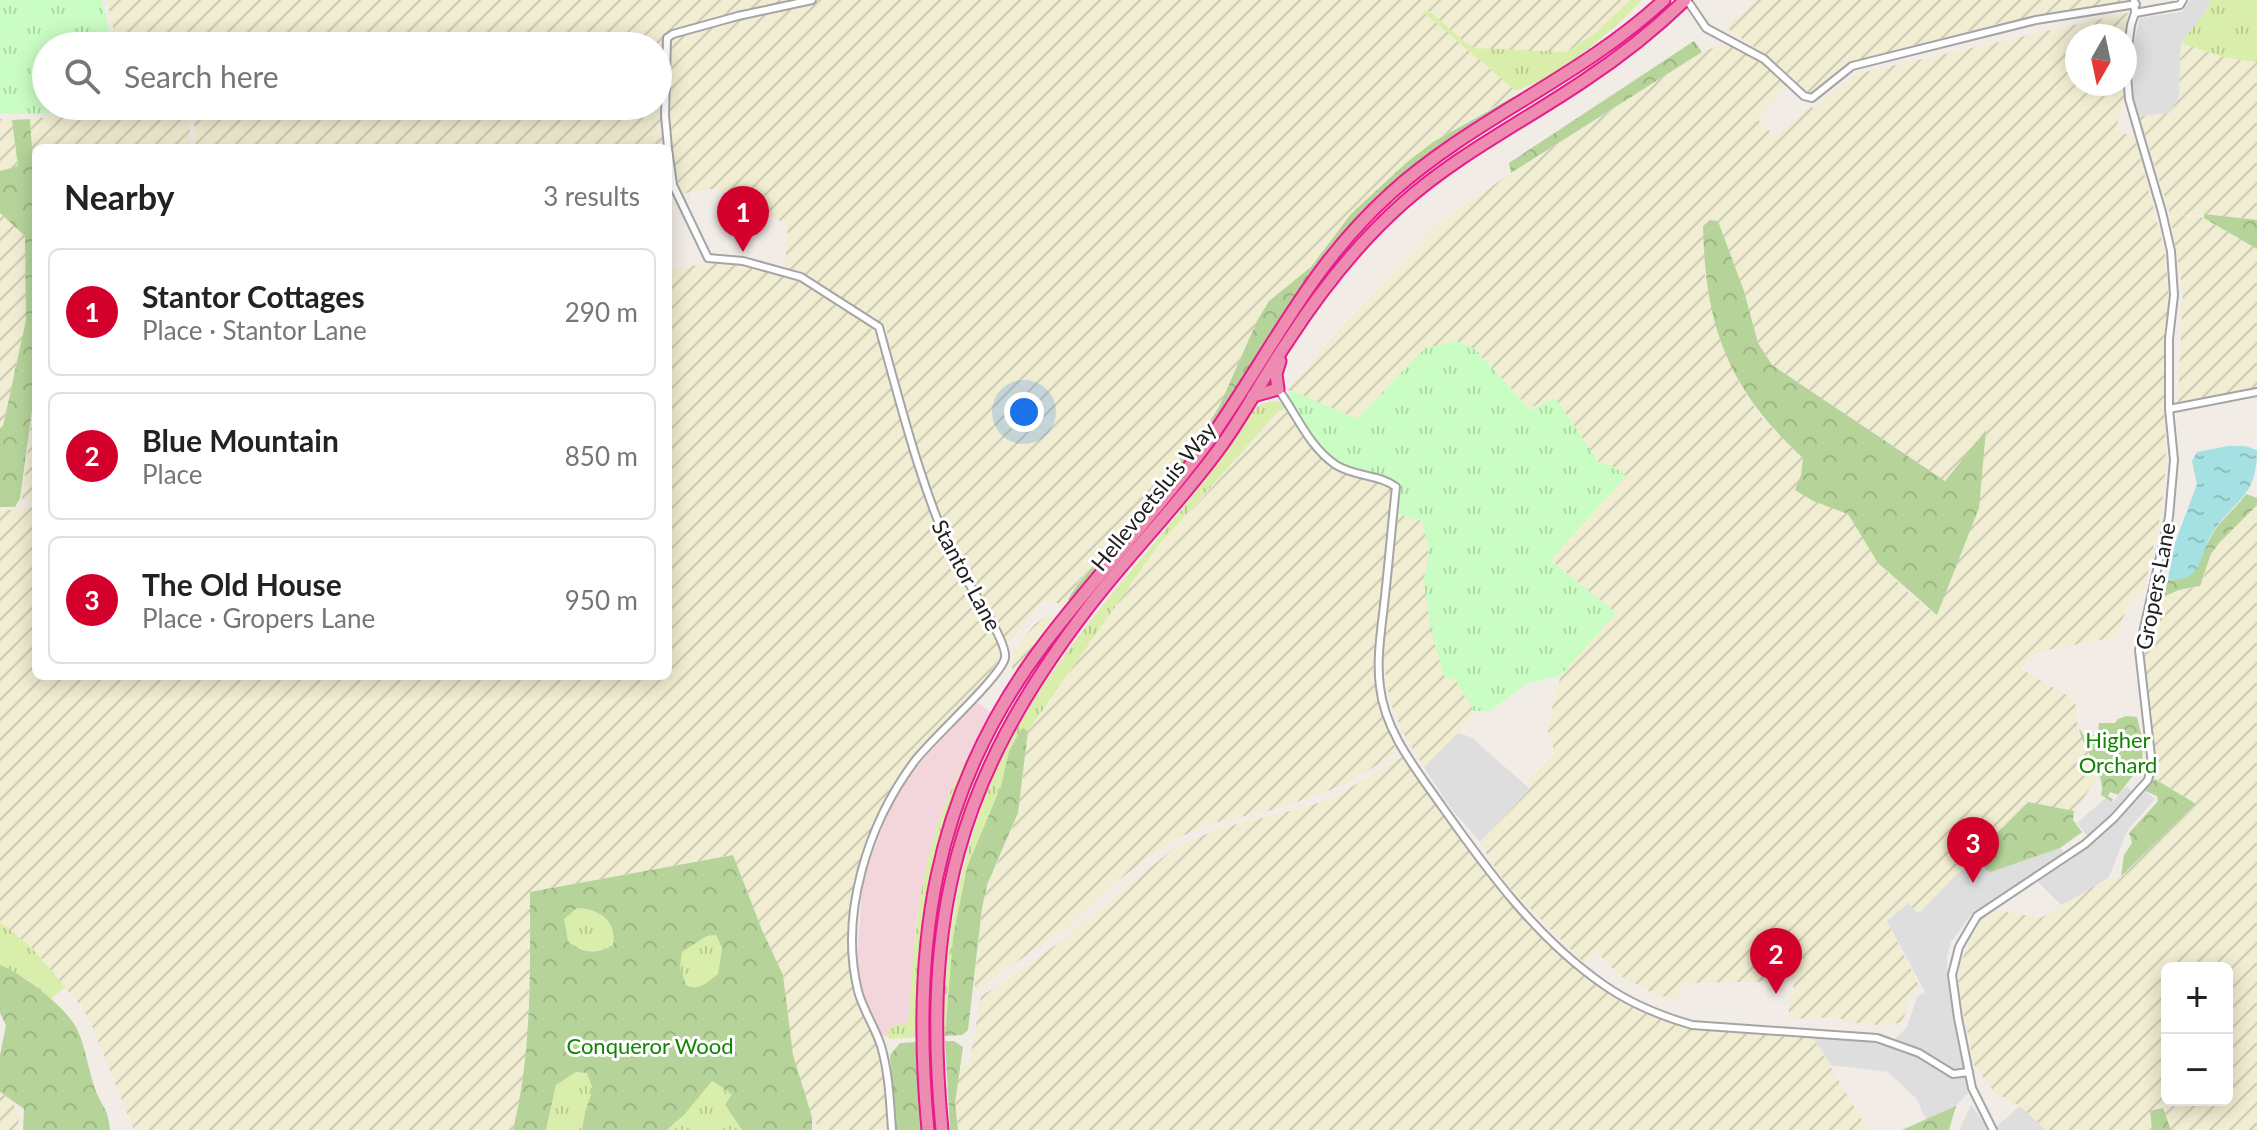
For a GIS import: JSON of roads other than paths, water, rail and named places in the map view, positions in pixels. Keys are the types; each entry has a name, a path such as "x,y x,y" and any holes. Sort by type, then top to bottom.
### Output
{"highway":[{"name":"Hellevoetsluis Way","path":"928,1130 921,1008 924,952 935,879 947,832 968,775 988,731 1024,672 1089,587 1210,440 1302,294 1349,233 1436,156 1589,60 1664,0"},
{"name":"Hellevoetsluis Way","path":"942,1130 936,1045 939,950 948,887 973,803 996,749 1040,673 1089,607 1201,474 1286,342 1350,256 1401,205 1437,175 1474,148 1614,60 1686,0"},
{"path":"1253,396 1278,389 1276,374 1286,342"}],"street":[{"name":"Stantor Lane","path":"672,35 812,0"},
{"path":"1686,0 1706,28 1764,59 1804,96 1812,98 1852,66 2036,20 2135,2"},
{"path":"2135,13 2180,5 2183,0"},
{"name":"Gropers Lane","path":"1993,1130 1975,1098 1969,1072 1952,975 1959,947 1977,916 2085,844 2114,818 2148,780 2152,765 2139,650 2169,517 2174,460 2169,409 2169,339 2174,295 2171,251 2129,99 2126,63 2135,2"},
{"name":"Stantor Lane","path":"665,120 668,144"},
{"name":"Stantor Lane","path":"672,178 708,258 743,261 801,277 879,327 934,511 956,561 1004,647 1005,659 993,677 915,761 895,790 875,832 862,874 854,918 856,981 882,1048 892,1130"},
{"path":"1278,389 1301,427 1326,457 1354,473 1387,480 1396,487 1379,652 1379,687 1390,725 1404,752 1508,894 1571,960 1605,986 1664,1017 1704,1026 1877,1038 1919,1053 1953,1074 1969,1072"},
{"path":"2169,409 2257,392"}],"water":[{"path":"2228,446 2257,450 2253,479 2242,498 2211,535 2196,570 2186,577 2168,581 2172,551 2197,484 2192,461 2197,452"}],"place":[{"name":"Stantor Cottages","path":"743,252"},
{"name":"The Old House","path":"1973,883"},
{"name":"Blue Mountain","path":"1776,994"}],"park label":[{"name":"Higher Orchard","path":"2118,752"},
{"name":"Conqueror Wood","path":"650,1045"}]}
